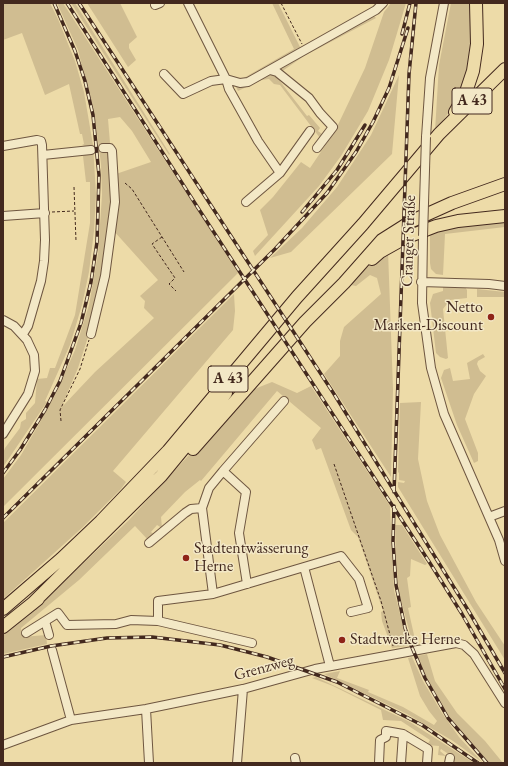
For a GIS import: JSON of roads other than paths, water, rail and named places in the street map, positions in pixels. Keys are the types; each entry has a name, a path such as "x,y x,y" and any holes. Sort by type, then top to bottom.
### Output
{"highway":[{"path":"439,134 459,106 473,70 477,44 476,3"},
{"name":"A 43","path":"3,609 61,559 101,521 168,451 297,297 363,224 439,134 505,69"},
{"name":"A 43","path":"3,627 32,604 161,476 241,374 335,263 461,123 505,77"},
{"path":"32,604 57,586 112,535 196,446 305,322 344,283 382,240 412,221 452,203 505,184"},
{"path":"344,283 380,252 415,234 436,226 458,221 505,216"}],"street":[{"path":"188,3 226,79 229,89 258,141 280,173"},
{"path":"164,74 183,94 211,80 226,79 240,83 248,82 380,8 383,3"},
{"name":"Cranger Straße","path":"444,3 430,78 426,137 422,282 425,334 437,391 456,445 489,517 505,562"},
{"path":"270,70 277,72 309,98 333,127 317,148"},
{"path":"246,202 280,173 310,132"},
{"path":"3,146 39,140 42,143 45,240 41,281 28,326 23,334"},
{"path":"91,334 110,247 115,202 112,151 110,148 103,148"},
{"path":"43,154 91,150"},
{"path":"3,216 44,213"},
{"path":"422,282 489,284 505,286"},
{"path":"3,320 23,334 34,355 34,378 25,399 3,434"},
{"path":"213,594 202,508 209,488 284,401"},
{"path":"182,451 196,446"},
{"path":"223,471 246,492 239,533 247,584"},
{"path":"149,543 185,512 191,509 202,508"},
{"path":"489,517 505,511"},
{"path":"158,621 158,601 213,594 341,556 359,579 368,608 351,612"},
{"path":"304,567 330,666"},
{"path":"26,633 58,613 67,626 116,624 131,620 158,621 252,643"},
{"path":"45,621 49,635"},
{"name":"Grenzweg","path":"3,745 71,720 146,709 243,689 273,679 330,666 452,643 464,645 474,654 505,703"},
{"path":"52,651 71,720"},
{"path":"237,762 243,689"},
{"path":"146,709 149,763"},
{"path":"379,763 380,740 386,737 386,731 403,734 428,750 427,763"},
{"path":"401,763 403,734"}],"tunnel":[{"path":"91,150 103,148"}],"railway":[{"path":"3,473 20,450 45,410 60,381 81,323 91,282 97,242 99,175 93,115 85,81 75,51 54,3"},
{"path":"67,3 198,208 428,560 462,614 505,689"},
{"path":"79,3 334,394 468,610 505,673"},
{"path":"402,34 410,3"},
{"path":"394,492 409,74 416,3"},
{"path":"3,518 275,249 327,193 356,152 373,122 389,88 408,28"},
{"path":"302,212 337,170 365,125"},
{"path":"394,506 393,541 396,585 405,628 411,645 425,678 448,718 487,763"},
{"path":"3,657 51,646 107,638 152,637 220,645 267,657 337,682 422,725 478,763"}],"place":[{"name":"Netto Marken-Discount","path":"491,317"},
{"name":"Stadtentwässerung Herne","path":"186,558"},
{"name":"Stadtwerke Herne","path":"342,640"}]}
